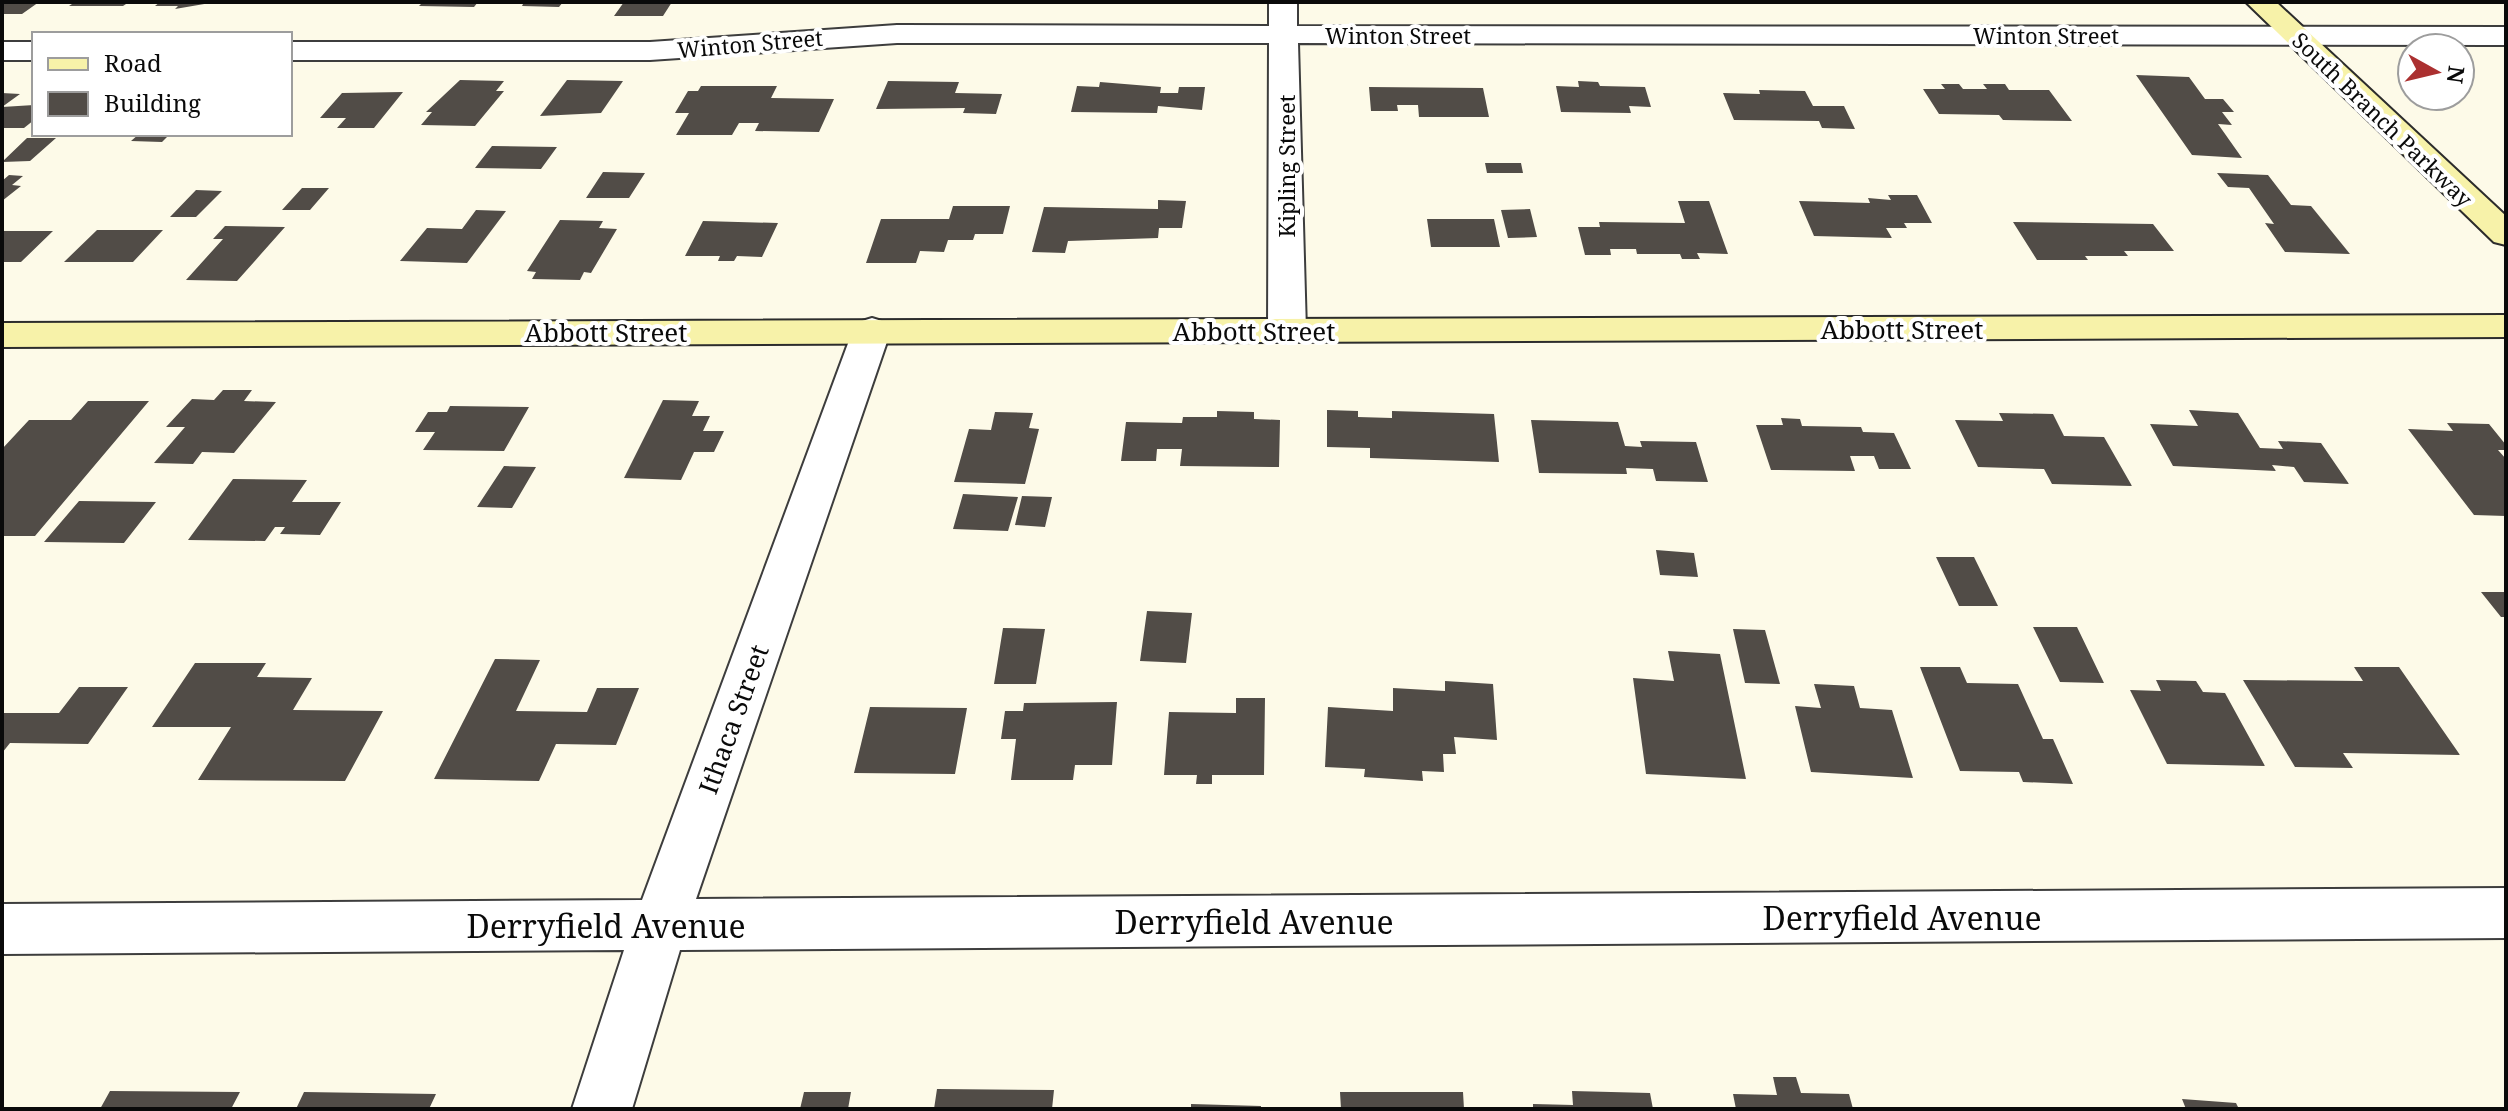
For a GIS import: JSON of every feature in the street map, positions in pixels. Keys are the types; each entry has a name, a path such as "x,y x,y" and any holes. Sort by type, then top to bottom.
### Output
{"street":[{"name":"Kipling Street","path":"1283,2 1287,331"},
{"name":"South Branch Parkway","path":"2260,2 2506,235"},
{"name":"Winton Street","path":"292,51 650,51 882,35 2506,36"},
{"path":"2,51 32,51"},
{"name":"Abbott Street","path":"2,335 2506,326"},
{"name":"Ithaca Street","path":"602,1109 660,924 872,330"},
{"name":"Derryfield Avenue","path":"2,929 2506,913"}],"building":[{"path":"2,2 39,2 22,14 2,14"},
{"path":"75,2 129,2 123,6 69,6"},
{"path":"160,2 216,2 175,9 178,6 155,6"},
{"path":"423,2 478,2 474,7 419,6"},
{"path":"524,2 563,2 559,7 522,6"},
{"path":"624,2 672,2 663,16 614,16"},
{"path":"2136,75 2189,77 2205,99 2223,99 2234,112 2222,112 2232,125 2218,124 2242,158 2192,155"},
{"path":"460,80 504,81 496,91 504,91 475,126 421,125 432,112 426,112"},
{"path":"567,80 623,81 601,113 540,116"},
{"path":"888,81 959,82 955,93 1002,94 996,114 963,113 965,108 876,109"},
{"path":"1578,81 1598,82 1600,86 1645,87 1651,107 1629,106 1631,113 1561,112 1556,86 1579,87"},
{"path":"1100,82 1161,87 1160,93 1178,93 1179,87 1205,87 1202,110 1158,106 1157,113 1071,112 1077,86 1099,87"},
{"path":"1941,84 1959,84 1963,89 1987,89 1983,84 2005,84 2009,90 2049,90 2072,121 2003,120 1999,115 1939,114 1923,89 1945,89"},
{"path":"701,86 777,86 771,98 834,99 819,132 755,131 759,123 739,123 732,135 676,135 689,113 675,113 688,91 698,91"},
{"path":"1369,87 1483,88 1489,117 1419,117 1418,105 1397,105 1398,111 1371,111"},
{"path":"1759,90 1805,91 1813,106 1844,106 1855,129 1822,128 1819,121 1734,120 1723,93 1760,94"},
{"path":"403,92 374,128 337,128 346,118 320,118 342,93"},
{"path":"2,93 20,94 2,107"},
{"path":"32,105 32,122 24,128 2,128 2,107"},
{"path":"137,136 168,136 162,142 131,141"},
{"path":"27,138 56,138 30,161 2,162"},
{"path":"492,146 557,147 541,169 475,168"},
{"path":"1485,163 1521,163 1523,173 1487,173"},
{"path":"603,172 645,173 629,198 586,198"},
{"path":"2217,173 2268,175 2291,205 2311,206 2350,254 2285,252 2265,223 2274,224 2249,188 2228,187"},
{"path":"9,175 23,176 12,185 21,186 2,201 2,181"},
{"path":"302,188 329,188 310,210 282,210"},
{"path":"196,190 222,191 196,217 170,217"},
{"path":"1888,195 1917,195 1932,223 1904,223 1907,228 1886,228 1892,238 1814,236 1799,201 1870,203 1868,198 1891,200"},
{"path":"1158,200 1186,201 1182,228 1159,228 1158,238 1068,241 1065,253 1032,252 1044,207 1158,209"},
{"path":"1678,201 1709,201 1728,254 1697,253 1700,259 1682,259 1680,254 1637,254 1636,249 1610,249 1611,255 1585,255 1578,227 1600,227 1599,222 1685,223"},
{"path":"953,206 1010,206 1003,234 975,234 973,240 948,240 944,252 920,251 916,263 866,263 881,219 949,219"},
{"path":"1530,209 1537,237 1508,238 1501,210"},
{"path":"476,210 506,211 467,263 400,261 427,228 462,229"},
{"path":"1427,219 1494,219 1500,247 1431,247"},
{"path":"560,220 603,221 599,228 617,229 591,273 584,272 580,280 532,279 536,272 527,271"},
{"path":"703,221 778,223 762,257 737,256 734,261 718,261 720,256 685,256"},
{"path":"2013,222 2153,224 2174,251 2124,251 2128,256 2085,256 2088,260 2037,260"},
{"path":"225,226 285,227 237,281 186,280 223,239 213,239"},
{"path":"97,230 163,230 133,262 64,262"},
{"path":"2,231 53,231 21,262 2,262"},
{"path":"223,390 252,390 244,401 276,402 234,453 202,452 193,464 154,463 185,427 166,427 192,399 214,400"},
{"path":"663,400 699,401 692,416 710,416 703,431 724,431 714,452 694,452 681,480 624,478"},
{"path":"88,401 149,401 35,536 2,536 2,449 29,420 71,420"},
{"path":"450,406 529,407 504,451 423,450 435,432 415,432 428,412 447,412"},
{"path":"1327,410 1358,411 1358,417 1392,418 1392,411 1494,414 1499,462 1370,458 1370,448 1327,447"},
{"path":"2189,410 2238,413 2260,448 2283,449 2278,441 2321,443 2349,484 2304,482 2294,467 2272,465 2276,471 2173,466 2150,424 2198,426"},
{"path":"1217,411 1254,412 1254,419 1280,420 1279,467 1180,466 1182,449 1157,449 1156,461 1121,461 1126,422 1182,423 1183,417 1217,417"},
{"path":"995,412 1033,413 1029,428 1039,429 1025,484 954,482 969,429 991,430"},
{"path":"1999,413 2053,414 2064,436 2104,437 2132,486 2052,484 2044,469 1978,467 1955,420 2003,421"},
{"path":"1781,418 1800,419 1802,426 1861,427 1863,432 1894,433 1911,469 1879,469 1874,456 1850,456 1855,471 1771,470 1756,425 1783,425"},
{"path":"1531,420 1618,422 1625,446 1642,447 1640,441 1696,442 1708,482 1656,481 1653,469 1626,468 1627,474 1539,473"},
{"path":"2447,423 2489,424 2506,445 2506,450 2498,450 2506,459 2506,516 2474,515 2408,429 2453,431"},
{"path":"504,466 536,467 512,508 477,507"},
{"path":"233,479 307,480 292,502 341,502 320,535 280,534 285,527 275,527 265,541 188,540"},
{"path":"963,494 1018,497 1008,531 953,529"},
{"path":"1022,496 1052,497 1045,527 1015,525"},
{"path":"79,501 156,502 124,543 44,542"},
{"path":"1656,550 1694,553 1698,577 1660,575"},
{"path":"1936,557 1974,557 1998,606 1959,606"},
{"path":"2481,592 2506,592 2506,617 2501,617"},
{"path":"1147,611 1192,613 1186,663 1140,661"},
{"path":"2033,627 2077,627 2104,683 2060,682"},
{"path":"1003,628 1045,629 1036,684 994,684"},
{"path":"1733,629 1765,630 1780,684 1745,683"},
{"path":"1668,651 1720,654 1746,779 1646,774 1633,678 1674,681"},
{"path":"495,659 540,660 516,711 587,712 597,688 639,688 616,745 556,744 539,781 434,779"},
{"path":"195,663 266,663 257,677 312,678 293,710 383,711 345,781 198,780 231,727 152,727"},
{"path":"1920,667 1960,667 1967,683 2018,684 2043,739 2053,739 2073,784 2023,782 2019,772 1960,771"},
{"path":"2354,667 2399,667 2460,755 2343,753 2353,768 2295,767 2243,680 2363,681"},
{"path":"2156,680 2196,681 2203,692 2225,693 2265,766 2167,764 2130,690 2161,691"},
{"path":"1445,681 1493,684 1497,740 1454,737 1456,754 1443,754 1444,772 1422,771 1423,781 1364,777 1365,769 1325,767 1328,707 1393,711 1393,688 1445,691"},
{"path":"1814,684 1854,686 1860,708 1892,710 1913,778 1811,772 1795,706 1821,708"},
{"path":"79,687 128,687 88,744 10,743 2,753 2,713 59,713"},
{"path":"1236,698 1265,698 1264,775 1212,775 1212,784 1196,784 1197,775 1164,775 1169,712 1236,713"},
{"path":"1117,702 1112,765 1075,765 1073,780 1011,780 1016,739 1001,739 1005,711 1023,711 1024,703"},
{"path":"870,707 967,708 955,774 854,773"},
{"path":"1773,1077 1796,1077 1801,1093 1849,1094 1853,1109 1736,1109 1733,1094 1777,1095"},
{"path":"937,1089 1054,1090 1052,1109 934,1109"},
{"path":"110,1091 240,1092 231,1109 100,1109"},
{"path":"1572,1091 1650,1093 1653,1109 1533,1109 1533,1104 1573,1105"},
{"path":"304,1092 436,1094 429,1109 296,1109"},
{"path":"804,1092 851,1092 848,1109 800,1109"},
{"path":"1340,1092 1463,1092 1464,1109 1341,1109"},
{"path":"2182,1099 2236,1103 2239,1109 2186,1109"},
{"path":"1191,1104 1261,1106 1261,1109 1191,1109"}]}
